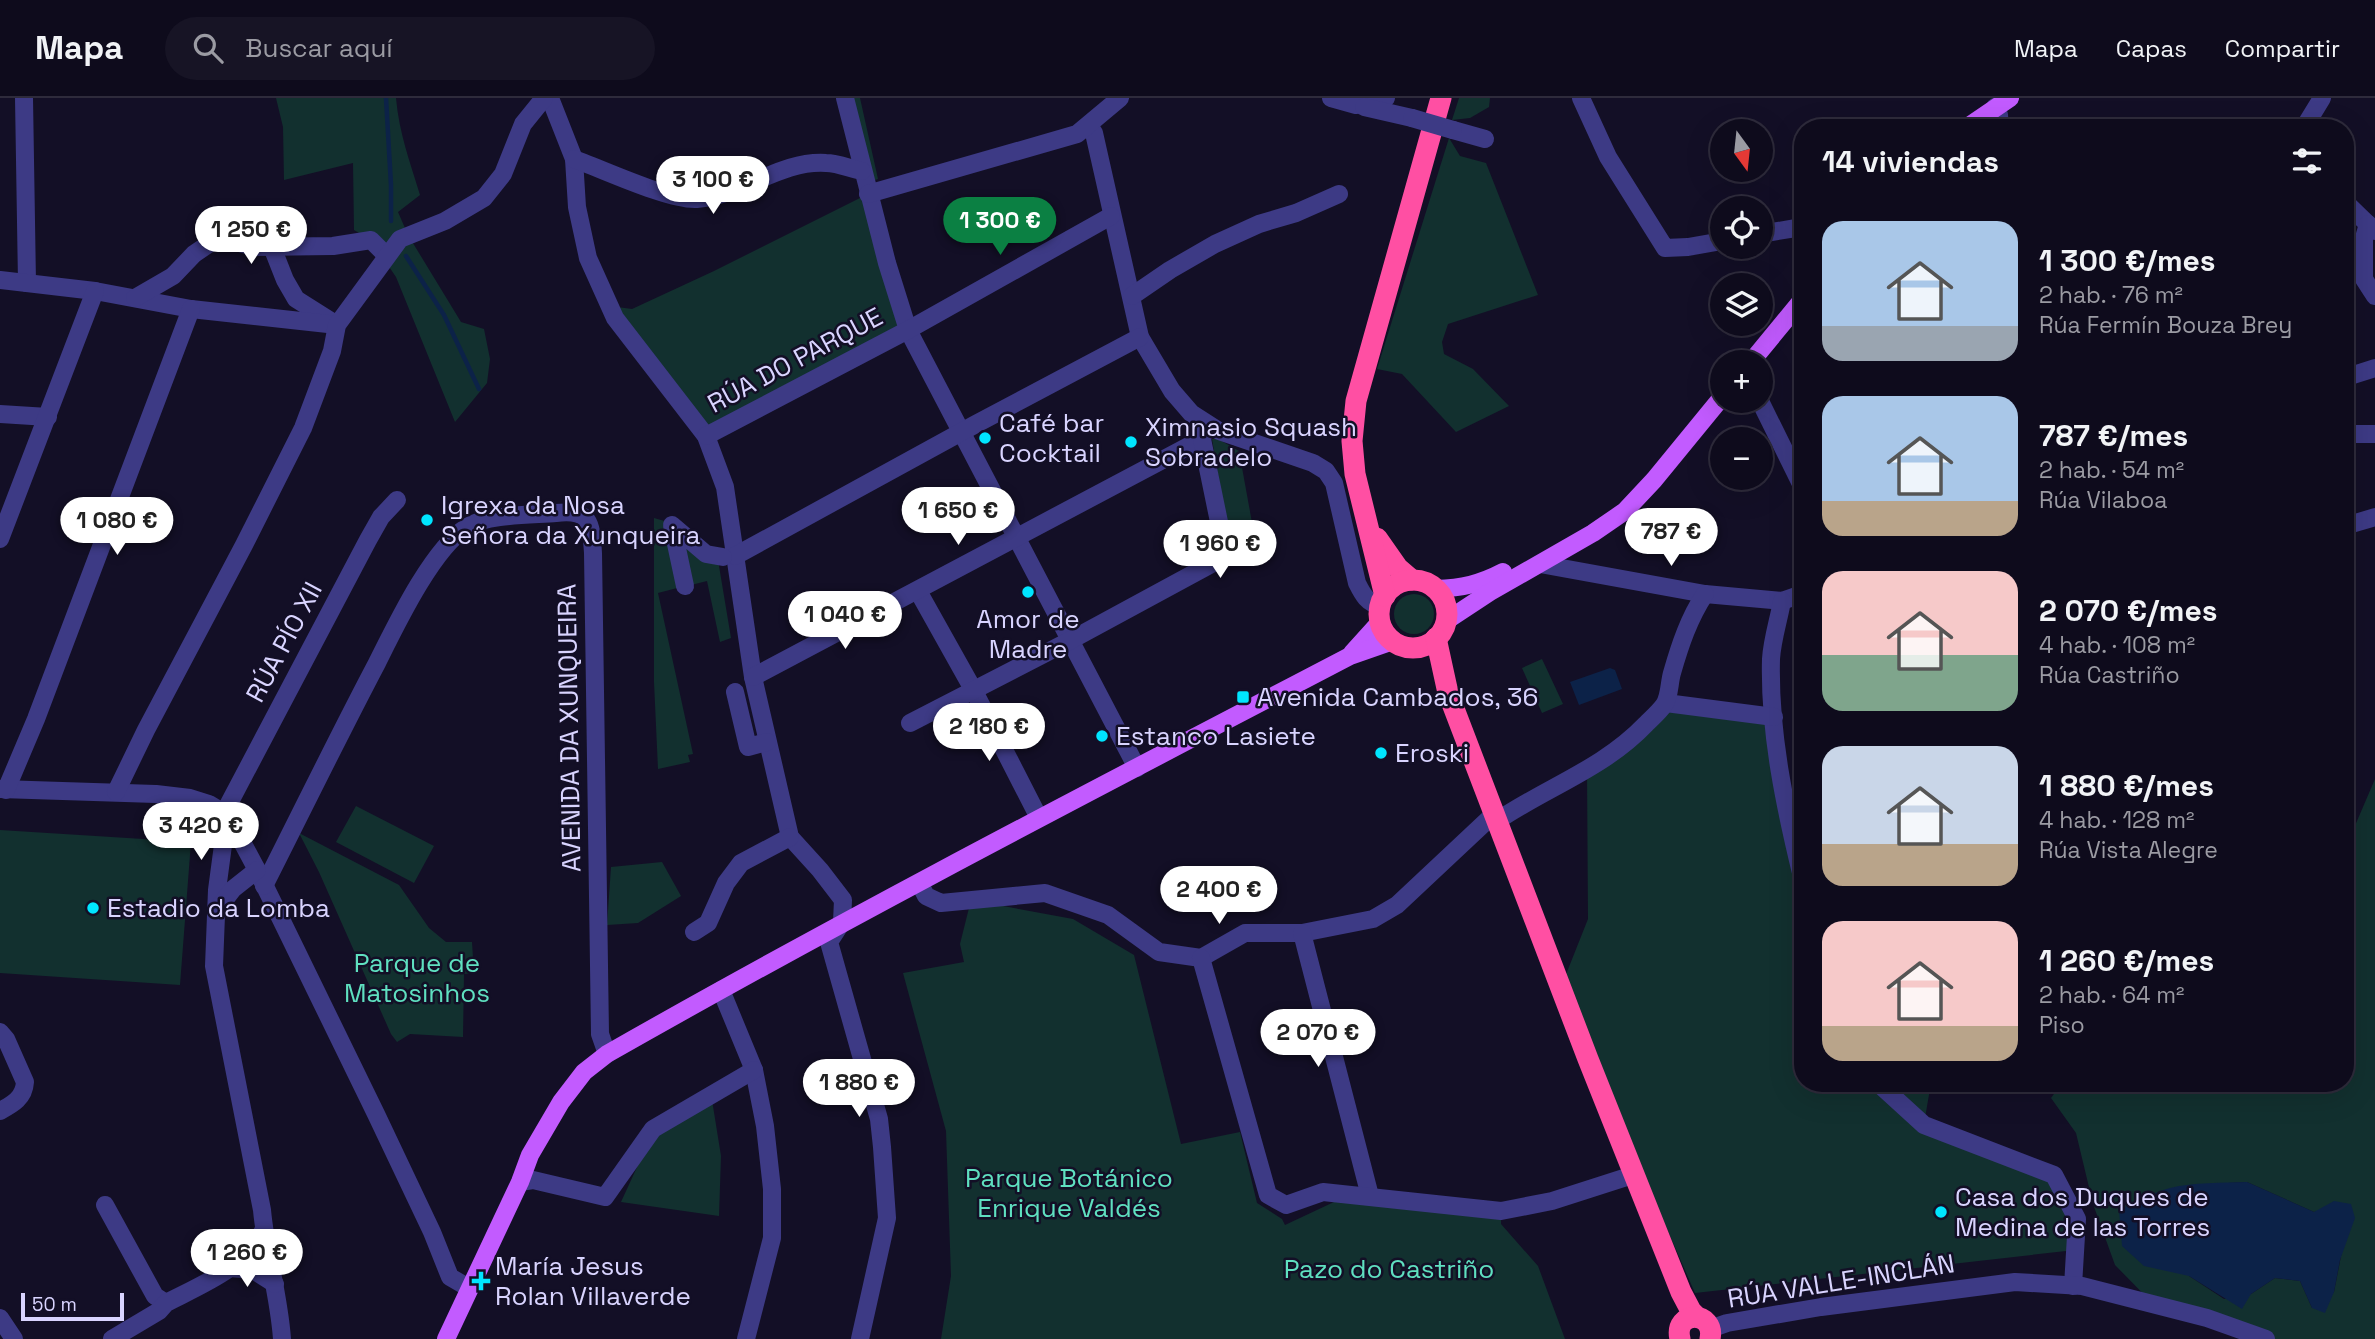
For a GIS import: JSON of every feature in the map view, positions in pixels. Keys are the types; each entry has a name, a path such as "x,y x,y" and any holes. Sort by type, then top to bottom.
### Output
{"highway":[{"path":"1441,98 1356,401 1352,441 1355,474 1382,608 1383,629 1403,644 1448,693"},
{"path":"1363,511 1387,553 1412,580"},
{"path":"1382,608 1396,585 1412,580 1436,589 1446,606 1441,630 1448,693 1633,1175 1687,1305 1691,1332"},
{"path":"1403,644 1426,645 1441,630"}],"main road":[{"path":"1979,119 2003,103"},
{"path":"1761,350 1794,310"},
{"path":"1441,630 1625,511 1710,411"},
{"path":"1436,589 1478,584 1514,566 1588,525 1663,468"},
{"path":"1350,656 1382,608"},
{"path":"446,1339 520,1182 530,1155 561,1102 584,1072 607,1054 842,922 920,884 1350,656 1403,644"}],"street":[{"path":"24,98 27,283"},
{"path":"116,792 303,428 332,351 337,325 400,239 444,221 484,198 503,174 523,124 544,98"},
{"path":"550,98 575,159 577,207 588,257 615,318 706,436 725,487 729,556 753,677 790,837 843,900 842,922 829,942 879,1119 887,1218 860,1339"},
{"path":"845,98 895,293 908,330 1137,768"},
{"path":"869,194 1077,134 1120,98"},
{"path":"1331,98 1485,139"},
{"path":"1356,105 1387,98"},
{"path":"1581,98 1608,157 1665,248 1710,243"},
{"path":"2309,119 2322,98"},
{"path":"910,723 1226,556 1204,431 1171,391 1140,337 1096,140 1089,126"},
{"path":"575,159 667,194 694,200 723,195 796,165 826,163 862,171"},
{"path":"1132,296 1170,270 1216,244 1259,224 1296,213 1339,194"},
{"path":"2354,211 2372,228 2364,238 2364,279 2375,296"},
{"name":"RÚA DO PARQUE","path":"706,436 908,330 1111,216"},
{"path":"1773,232 1794,228"},
{"path":"135,298 173,276 194,254 219,237 254,247 333,246 371,240 387,256"},
{"path":"272,247 296,299 337,325"},
{"path":"0,279 95,291 191,309 337,325"},
{"path":"0,539 4,513 47,417 95,291"},
{"path":"191,309 36,719 3,790 156,793 209,804 228,818 376,1114 432,1232 450,1277 470,1288"},
{"path":"685,586 672,525 706,554 729,556 1140,337"},
{"path":"2354,375 2375,368"},
{"path":"1766,413 1794,470"},
{"path":"0,414 47,417"},
{"path":"753,677 918,591 1204,431 1219,431 1313,463 1326,471 1334,483 1357,583 1364,598 1382,608"},
{"path":"2356,434 2375,434"},
{"name":"RÚA PÍO XII","path":"282,1339 275,1284 263,1231 262,1210 214,966 223,845 228,818 368,540 382,517 397,500"},
{"name":"AVENIDA DA XUNQUEIRA","path":"260,878 411,597 458,533 470,524 484,520 566,511 583,514 591,529 593,553 600,1034 607,1054"},
{"path":"2354,523 2375,517"},
{"path":"1540,564 1705,594 1782,601 1794,597"},
{"path":"918,591 1040,818"},
{"path":"920,884 926,896 941,903 1045,892 1108,915 1158,951 1201,958 1245,933 1303,933 1374,919 1397,905 1496,817 1587,770 1626,744 1666,703 1682,640 1693,612 1705,594"},
{"path":"1782,601 1771,656 1774,718 1783,785 1794,838"},
{"path":"735,692 748,747 768,742"},
{"path":"1666,703 1774,718"},
{"path":"694,932 708,923 726,883 741,863 790,837"},
{"path":"216,911 233,889 260,878"},
{"path":"1303,933 1370,1196"},
{"path":"1201,958 1268,1195 1286,1205 1323,1192 1501,1211 1552,1201 1633,1175"},
{"path":"721,990 754,1070 765,1126 773,1208 772,1238 746,1339"},
{"path":"0,1032 6,1039 24,1082 21,1096 0,1111"},
{"path":"520,1182 533,1180 605,1197 653,1129 754,1070"},
{"path":"1888,1092 1924,1125 2054,1175 2077,1219 2073,1286"},
{"path":"105,1205 155,1296 166,1303"},
{"path":"112,1339 159,1311 166,1303 230,1268 248,1254 263,1231"},
{"path":"230,1268 253,1270 275,1284"},
{"name":"RÚA VALLE-INCLÁN","path":"1691,1332 1747,1319 2015,1282 2073,1286 2207,1318 2266,1339"},
{"path":"0,1318 14,1339"}],"green space":[{"path":"276,98 396,98 402,135 420,195 398,212 408,235 461,322 484,329 490,359 487,383 455,422 396,277 371,240 354,230 353,163 284,180 283,127"},
{"path":"845,98 860,98 878,179 869,194 908,330 706,436 610,306 632,309 868,194"},
{"path":"1459,98 1490,98 1489,107 1470,118 1452,120"},
{"path":"1449,138 1460,156 1486,163 1538,295 1448,324 1442,342 1444,354 1473,369 1509,406 1456,432 1402,374 1377,369"},
{"path":"1212,439 1218,439 1239,451 1255,539 1230,544"},
{"path":"654,518 668,522 681,587 658,593 693,754 688,755 690,762 658,769 654,682"},
{"path":"676,531 718,560 731,638 720,642 707,581 687,586"},
{"path":"1414,594 1422,595 1428,600 1433,606 1433,622 1428,628 1422,633 1414,634 1406,633 1400,628 1395,622 1394,614 1395,606 1400,600 1406,595"},
{"path":"1542,659 1563,704 1542,713 1522,668"},
{"path":"1666,703 1774,717 1794,831 1794,1092 1929,1092 1925,1118 2054,1175 2077,1219 2075,1250 1695,1293 1561,987 1588,919 1587,770"},
{"path":"2375,779 2375,1339 2267,1339 2164,1315 2115,1265 2093,1204 2076,1133 2051,1098 2055,1092 2354,1092 2354,828","holes":["2247,1182 2314,1212 2351,1205 2334,1292 2312,1308 2300,1281 2275,1278 2251,1294 2224,1299 2189,1276 2191,1185"]},
{"path":"356,806 434,846 414,883 336,842"},
{"name":"Estadio da Lomba","path":"0,830 191,842 180,985 0,973"},
{"name":"Parque de Matosinhos","path":"299,833 399,885 429,928 446,942 472,942 474,973 464,974 463,1037 410,1034 397,1042"},
{"path":"662,862 681,896 638,923 607,925 611,867"},
{"name":"Parque Botánico Enrique Valdés","path":"971,900 1073,919 1134,955 1181,1144 1240,1132 1257,1203 1282,1219 1285,1225 1334,1202 1370,1196 1501,1211 1501,1224 1538,1266 1565,1339 941,1339 951,1276 946,1131 903,973 964,962 960,944"},
{"path":"712,1100 721,1156 719,1216 621,1202 638,1165 659,1135"}],"water":[{"path":"1610,668 1615,670 1622,689 1579,705 1570,682"},
{"path":"2247,1182 2314,1212 2334,1201 2351,1204 2355,1218 2340,1260 2334,1292 2325,1313 2312,1308 2300,1281 2275,1278 2251,1294 2242,1309 2189,1276 2144,1266 2122,1246 2119,1210 2150,1195 2179,1186"}],"waterway":[{"path":"386,98 391,221"},
{"path":"406,256 444,315 479,389"}],"place":[{"name":"Café bar Cocktail","path":"985,438"},
{"name":"Ximnasio Squash Sobradelo","path":"1131,442"},
{"name":"Igrexa da Nosa Señora da Xunqueira","path":"427,520"},
{"name":"Amor de Madre","path":"1028,592"},
{"name":"Avenida Cambados, 36","path":"1243,697"},
{"name":"Estanco Lasiete","path":"1102,736"},
{"name":"Eroski","path":"1381,753"},
{"name":"Estadio da Lomba","path":"93,908"},
{"name":"Casa dos Duques de Medina de las Torres","path":"1941,1212"},
{"name":"María Jesus Rolan Villaverde","path":"481,1281"}],"park label":[{"name":"Pazo do Castriño","path":"1389,1269"}]}
